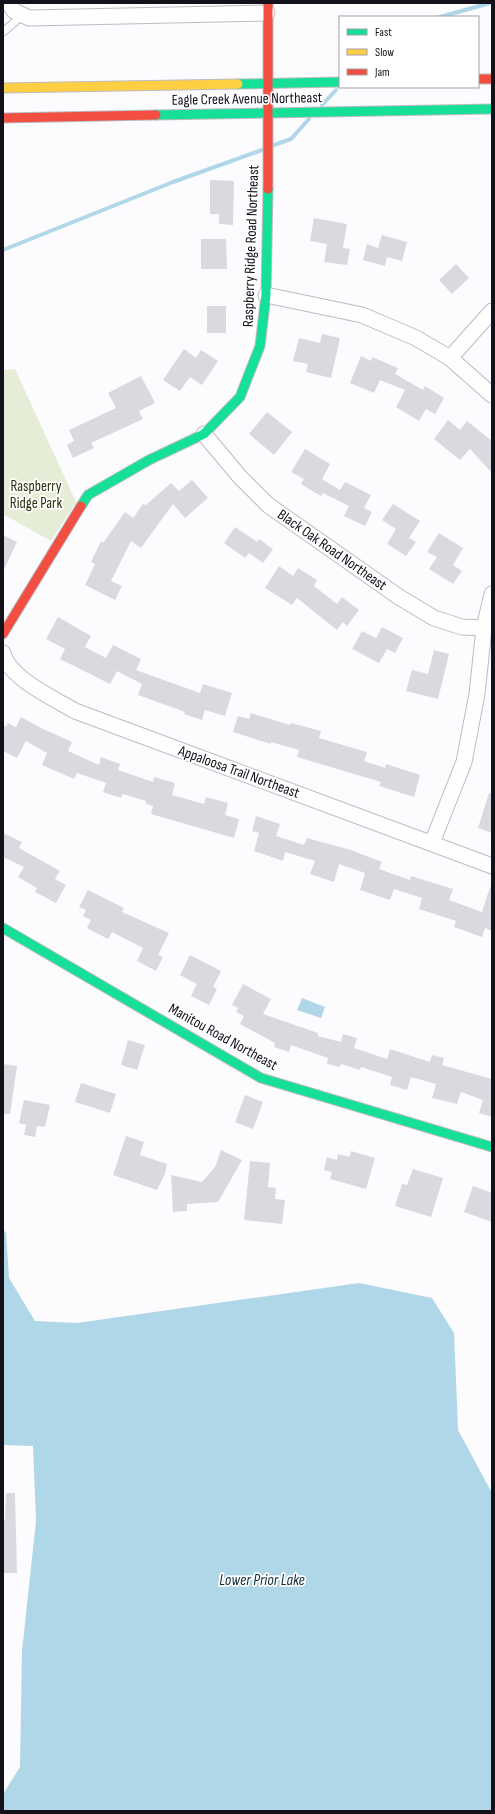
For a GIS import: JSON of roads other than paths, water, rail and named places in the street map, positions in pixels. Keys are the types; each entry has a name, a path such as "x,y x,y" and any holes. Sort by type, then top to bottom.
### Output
{"street":[{"path":"9,3 14,11 29,18 268,8"},
{"name":"Raspberry Ridge Road Northeast","path":"3,634 88,495 149,460 204,434 240,397 260,346 266,295 268,8"},
{"path":"479,79 492,79"},
{"name":"Eagle Creek Avenue Northeast","path":"3,88 339,82"},
{"name":"Eagle Creek Avenue Northeast","path":"3,118 492,109"},
{"path":"266,295 362,315 416,338 450,358 492,395"},
{"path":"450,358 492,311"},
{"name":"Black Oak Road Northeast","path":"204,434 240,477 268,505 400,597 434,618 462,627 484,628"},
{"path":"432,843 464,762 477,694 484,628 492,594"},
{"name":"Appaloosa Trail Northeast","path":"3,653 5,660 24,680 75,711 492,866"},
{"name":"Manitou Road Northeast","path":"3,928 261,1078 492,1147"}],"lane":[{"path":"3,32 23,15"}],"water":[{"path":"302,998 325,1007 321,1018 297,1010"},
{"name":"Lower Prior Lake","path":"3,1229 6,1233 9,1278 35,1321 77,1323 359,1283 432,1298 454,1333 458,1430 492,1493 492,1811 3,1811 3,1794 20,1767 22,1651 36,1521 33,1446 3,1445"}],"waterway":[{"path":"444,16 490,3"},
{"path":"322,105 336,90"},
{"path":"274,145 291,139 309,119"},
{"path":"3,250 173,182 262,150"}],"park label":[{"name":"Raspberry Ridge Park","path":"36,494"}]}
